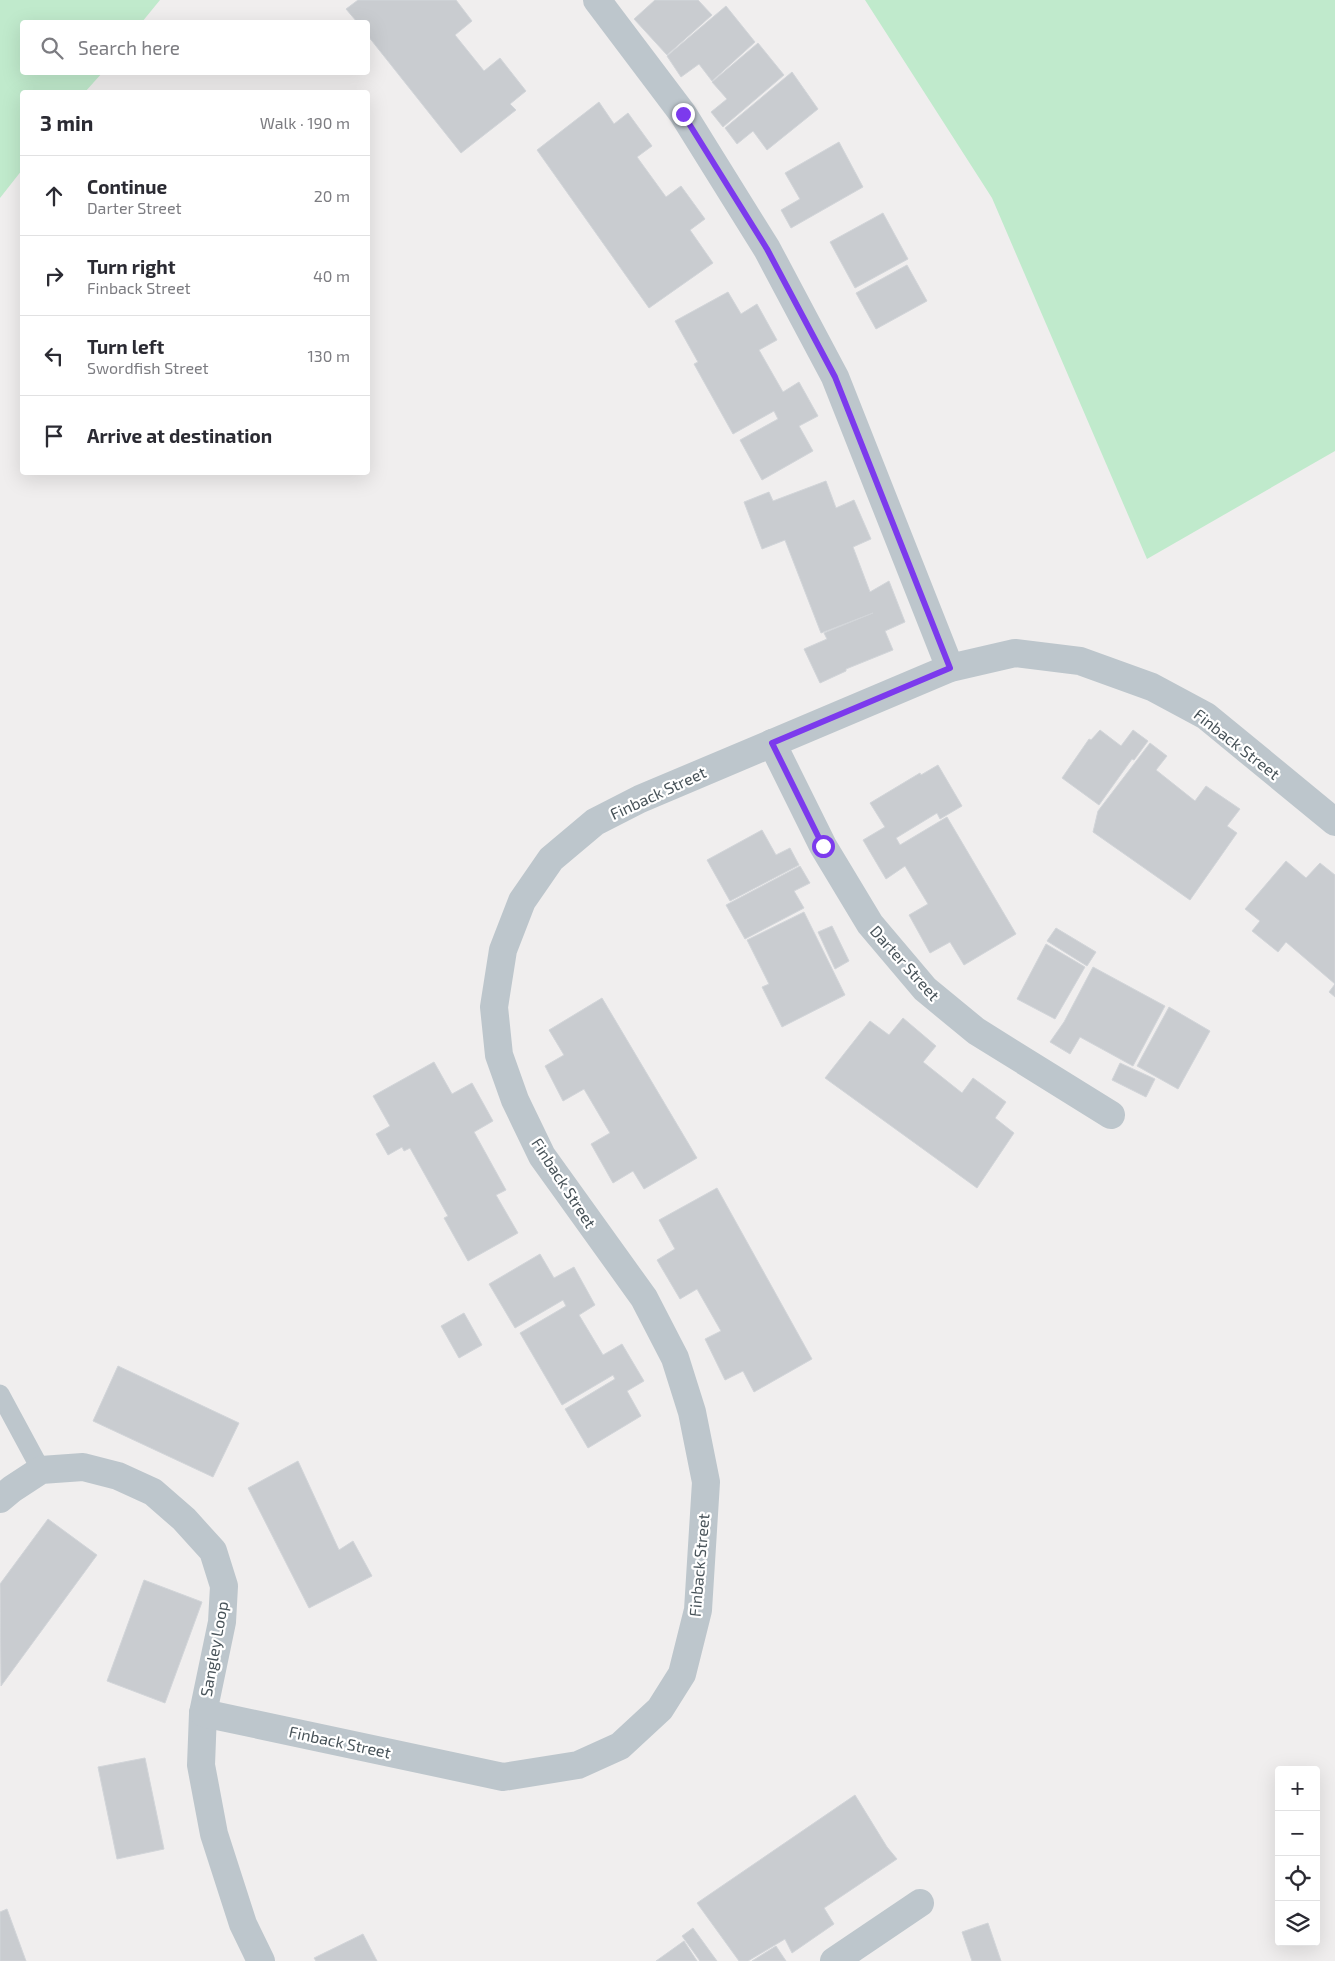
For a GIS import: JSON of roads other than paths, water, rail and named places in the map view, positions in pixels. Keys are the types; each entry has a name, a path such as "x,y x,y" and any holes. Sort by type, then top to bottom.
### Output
{"street":[{"path":"598,0 683,114 767,249 835,377 950,668"},
{"name":"Finback Street","path":"203,1713 503,1777 578,1765 620,1746 660,1709 682,1674 698,1610 706,1482 692,1412 675,1358 644,1298 542,1156 519,1108 499,1055 494,1007 503,950 522,901 552,859 595,822 640,798 950,668 1015,653 1080,662 1152,687 1206,716 1335,822"},
{"name":"Darter Street","path":"772,743 823,846 870,924 924,989 976,1031 1111,1115"},
{"name":"Sangley Loop","path":"0,1500 12,1489 41,1470 83,1467 118,1476 153,1492 184,1519 213,1551 224,1586 222,1622 203,1713 201,1766 214,1834 243,1924 262,1961"},
{"path":"834,1961 920,1903"}],"lane":[{"path":"0,1394 41,1470"}]}
